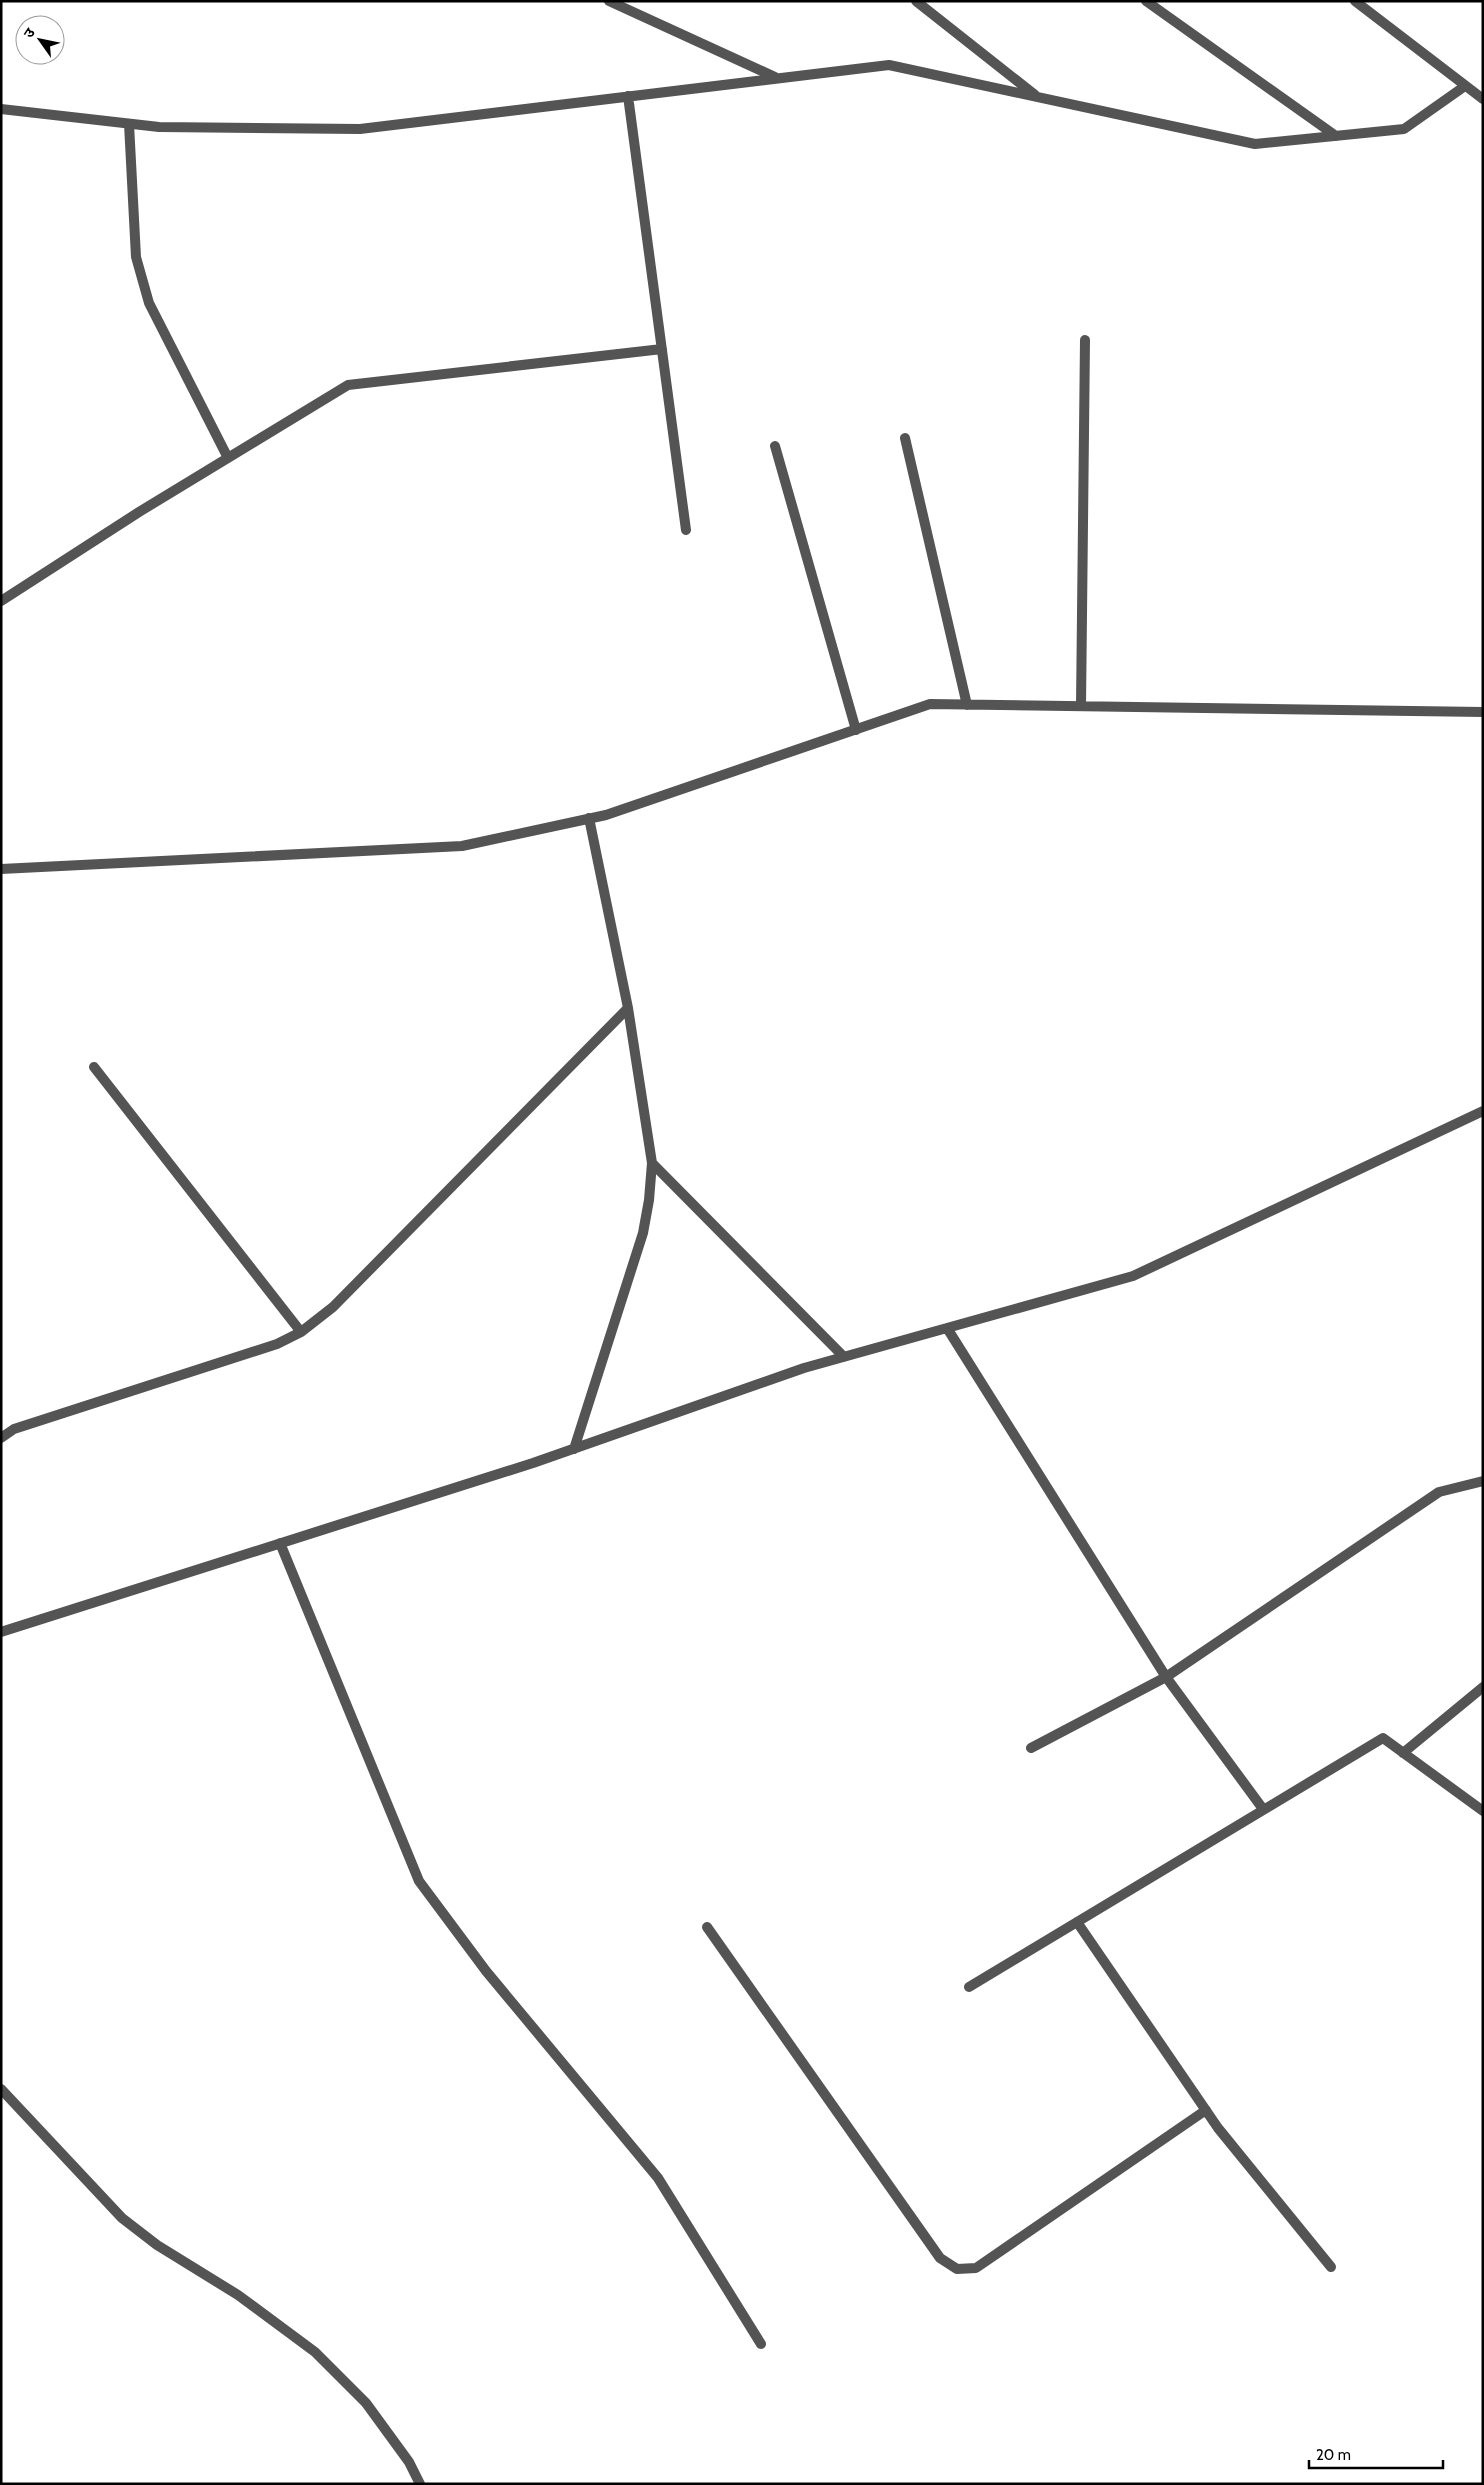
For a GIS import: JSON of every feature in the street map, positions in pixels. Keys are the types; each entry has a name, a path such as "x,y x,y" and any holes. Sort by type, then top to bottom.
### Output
{"street":[{"path":"609,1 776,78"},
{"path":"916,1 1037,97"},
{"path":"1146,1 1336,136"},
{"path":"1355,1 1483,99"},
{"path":"1,109 159,127 360,129 889,66 1255,144 1404,129 1465,86"},
{"path":"628,96 686,530"},
{"path":"129,124 136,257 140,277 149,303 228,458"},
{"path":"1081,706 1085,340"},
{"path":"1,600 139,512 348,384 662,349"},
{"path":"905,438 967,705"},
{"path":"775,446 856,730"},
{"path":"1,869 462,846 606,815 930,704 1483,712"},
{"path":"574,1449 643,1233 649,1200 652,1163 628,1008 589,818"},
{"path":"1,1438 14,1428 277,1344 301,1332 332,1307 628,1008"},
{"path":"94,1067 301,1332"},
{"path":"1,1632 574,1449 804,1368 1133,1276 1483,1111"},
{"path":"652,1163 844,1357"},
{"path":"947,1328 1166,1678 1264,1809"},
{"path":"1030,1748 1166,1678 1439,1492 1483,1481"},
{"path":"280,1543 419,1881 486,1971 658,2178 761,2344"},
{"path":"1403,1753 1483,1687"},
{"path":"969,1987 1383,1738 1483,1811"},
{"path":"1077,1922 1218,2128 1331,2267"},
{"path":"707,1927 940,2258 957,2269 976,2268 1206,2110"},
{"path":"1,2089 122,2218 157,2245 238,2295 314,2352 366,2403 409,2462 420,2484"}]}
